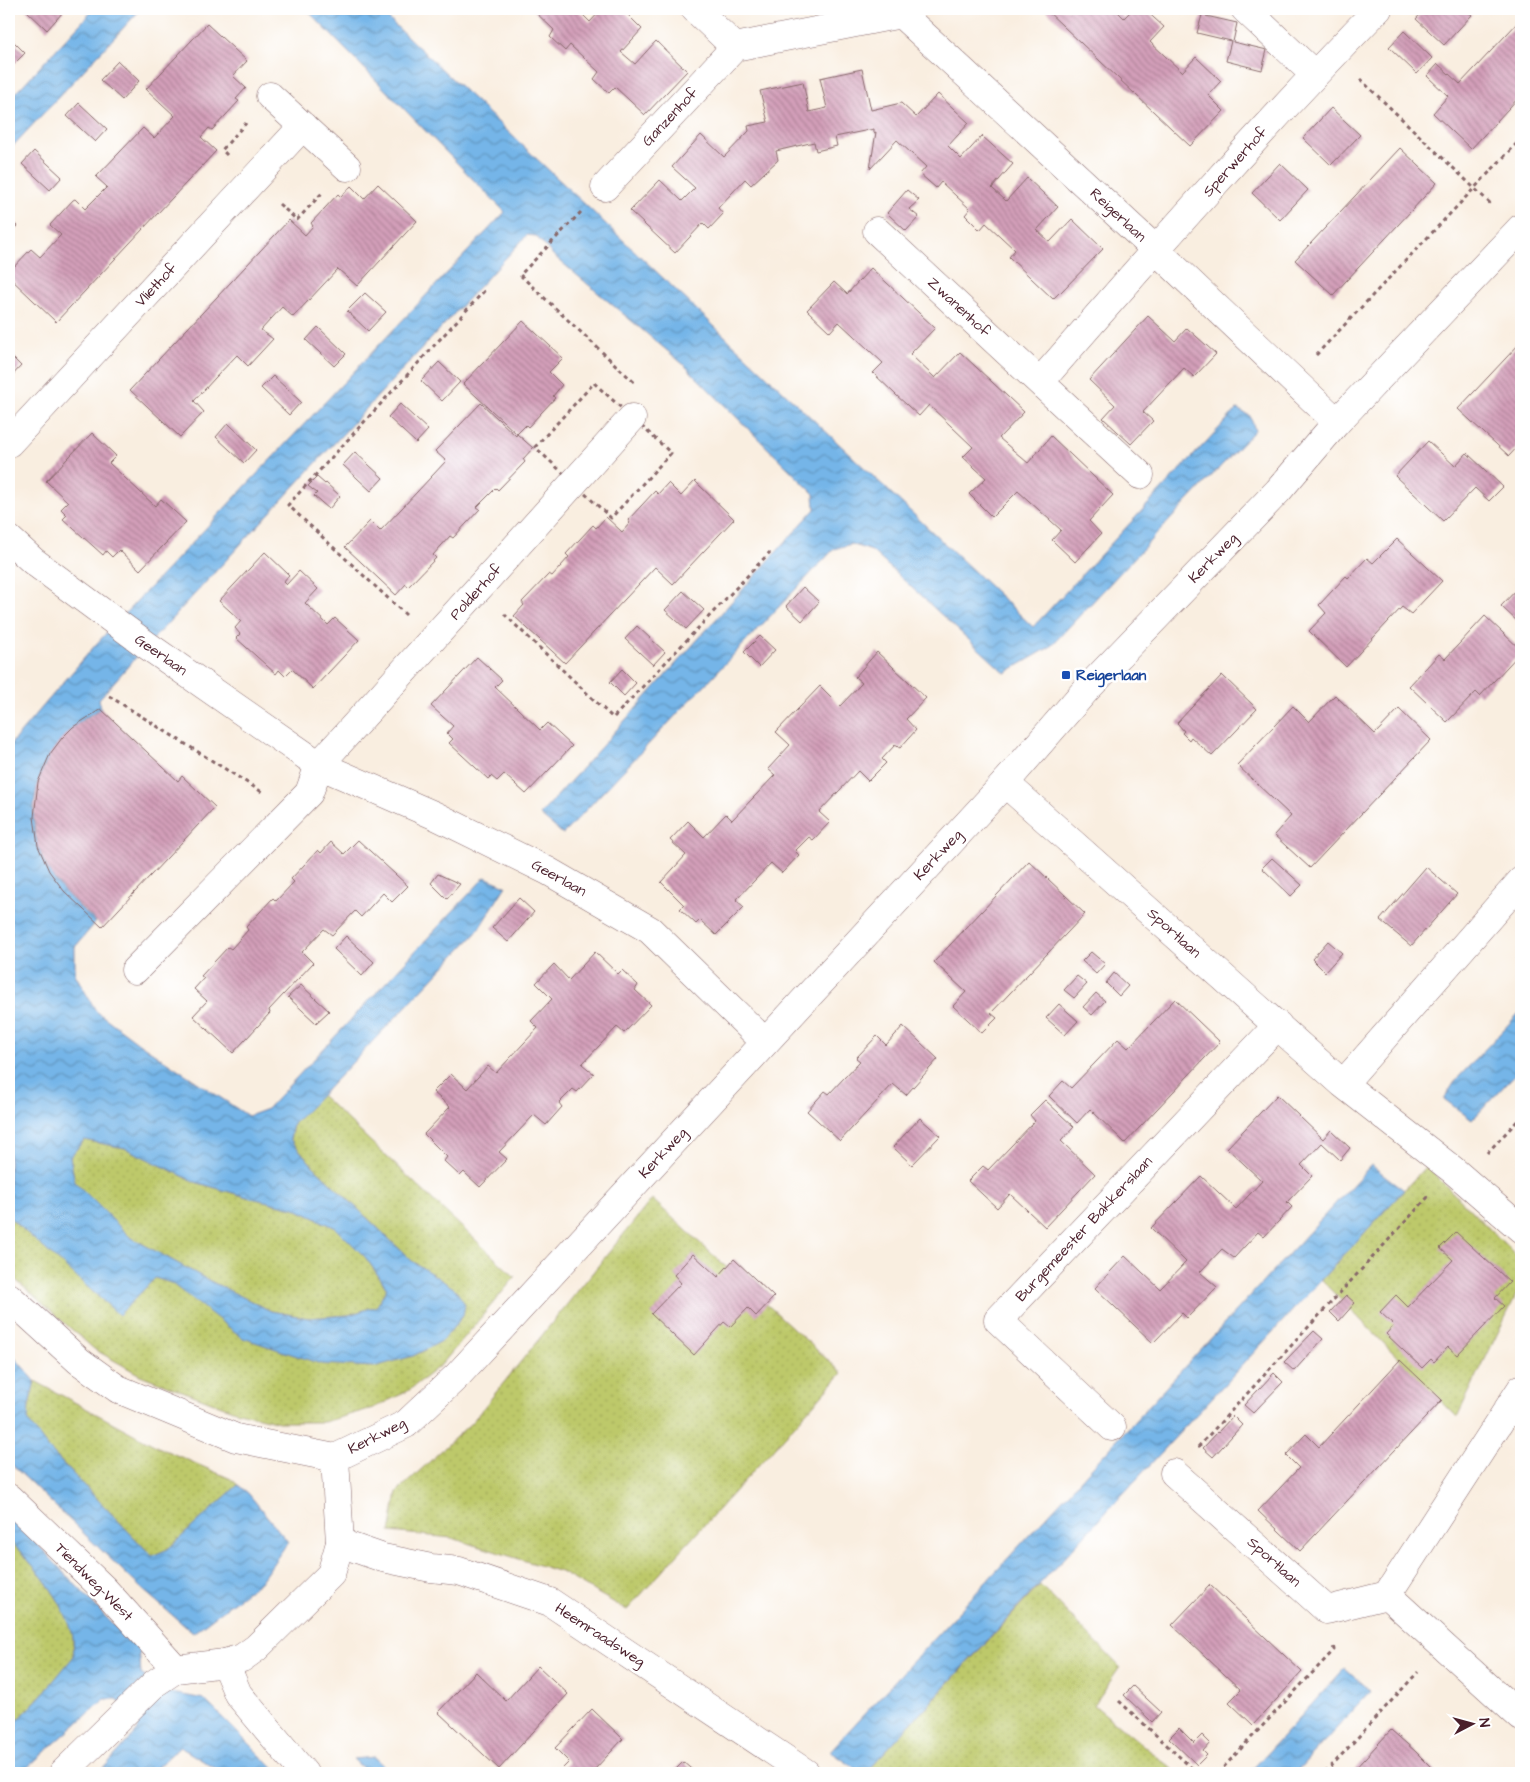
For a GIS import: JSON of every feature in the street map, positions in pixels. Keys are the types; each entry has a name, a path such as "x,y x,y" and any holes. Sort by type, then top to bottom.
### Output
{"street":[{"path":"695,9 735,46 900,11"},
{"path":"1245,9 1314,74"},
{"name":"Sperwerhof","path":"1156,250 1314,74 1378,9"},
{"name":"Reigerlaan","path":"900,11 1337,422"},
{"name":"Ganzenhof","path":"605,187 735,46"},
{"path":"270,96 347,167"},
{"name":"Vliethof","path":"9,443 303,126"},
{"name":"Kerkweg","path":"9,1297 78,1361 118,1389 236,1438 335,1458 406,1424 457,1376 1005,783 1084,691 1278,491 1337,422 1520,229"},
{"name":"Zwanenhof","path":"877,232 1140,476"},
{"path":"1040,382 1156,250"},
{"name":"Polderhof","path":"319,765 635,414"},
{"name":"Geerlaan","path":"9,539 33,561 148,646 319,765 436,816 548,871 650,930 765,1042"},
{"path":"135,970 309,793 319,765"},
{"name":"Sportlaan","path":"1005,783 1343,1084 1458,1174 1521,1229"},
{"path":"1343,1084 1521,881"},
{"name":"Burgemeester Bakkerslaan","path":"1112,1427 998,1320 1278,1025"},
{"path":"1327,1610 1387,1595 1521,1389"},
{"name":"Kerkweg","path":"166,1676 225,1664 242,1658 256,1648 331,1574 340,1543 335,1458"},
{"name":"Sportlaan","path":"1174,1473 1327,1610"},
{"name":"Tiendweg-West","path":"9,1498 104,1589 154,1645 166,1676"},
{"name":"Heemraadsweg","path":"340,1543 383,1558 431,1568 459,1571 550,1602 806,1773"},
{"path":"1387,1595 1521,1717"},
{"path":"225,1664 238,1694 304,1773"},
{"path":"63,1773 125,1711 166,1676"}],"path":[{"path":"1334,54 1474,188 1520,229"},
{"path":"1293,379 1521,139"},
{"path":"582,211 520,275 636,384"},
{"path":"432,639 288,505 485,290"},
{"path":"478,589 613,718 770,552"},
{"path":"109,696 293,810"},
{"path":"1174,1473 1458,1174 1521,1117"},
{"path":"1218,1773 1334,1650 1327,1610"},
{"path":"1325,1773 1442,1645"},
{"path":"1119,1700 1197,1773"}],"green space":[{"path":"321,1095 515,1277 442,1364 408,1391 373,1408 324,1422 279,1422 235,1411 140,1375 94,1349 9,1274 9,1217 119,1314 155,1278 413,1356 442,1341 463,1316 455,1289 412,1261 313,1166 290,1139 293,1124"},
{"path":"84,1140 125,1148 195,1182 294,1208 336,1228 366,1258 387,1288 378,1306 349,1315 308,1318 271,1311 208,1280 130,1237 75,1182 70,1157"},
{"path":"1426,1166 1521,1260 1521,1285 1457,1417 1321,1280"},
{"path":"652,1199 842,1373 627,1610 561,1572 452,1538 390,1532 397,1492 472,1422"},
{"path":"35,1381 158,1447 231,1479 238,1485 168,1549 152,1556 48,1448 27,1421"},
{"path":"9,1540 37,1570 61,1604 72,1629 74,1657 9,1730"},
{"path":"1040,1585 1120,1667 1094,1705 1177,1773 865,1773"}],"water":[{"path":"94,9 141,9 9,150 9,100"},
{"path":"306,9 378,9 1033,627 1237,409 1250,416 1255,430 1050,647 1005,673 872,551 851,544 834,549 563,834 540,815 815,509 814,494 683,364 553,255 536,236 527,235 130,664 99,699 101,709 80,722 62,739 49,758 39,779 34,802 34,825 39,848 49,871 65,892 96,922 75,947 75,974 96,1011 140,1044 248,1116 267,1109 485,877 506,886 476,933 293,1124 290,1139 313,1166 412,1261 455,1289 465,1304 463,1316 442,1341 413,1356 374,1367 321,1364 243,1338 171,1283 155,1278 119,1315 9,1217 9,746 98,642 505,212","holes":["84,1140 125,1148 195,1182 294,1208 336,1228 366,1258 387,1288 377,1306 349,1315 308,1318 271,1311 208,1280 130,1237 75,1182 70,1157"]},
{"path":"1521,1011 1521,1068 1472,1120 1444,1099 1456,1080"},
{"path":"1371,1165 1404,1190 865,1773 862,1773 830,1751"},
{"path":"9,1351 35,1381 29,1405 28,1421 48,1448 152,1556 168,1549 238,1485 248,1493 288,1542 260,1582 193,1633 142,1589 9,1462"},
{"path":"9,1514 120,1632 139,1647 141,1674 167,1692 204,1699 278,1773 223,1773 180,1747 150,1773 99,1773 138,1730 139,1720 116,1699 105,1699 21,1773 9,1773 9,1730 74,1656 72,1632 60,1604 37,1570 9,1540"},
{"path":"1345,1668 1371,1691 1295,1773 1249,1773"},
{"path":"374,1757 391,1773 368,1773 353,1759"}],"building":[{"path":"27,9 62,9 64,11 47,30"},
{"path":"532,9 577,9 590,22 602,9 622,9 642,29 621,52 635,64 656,41 687,71 645,115 615,87 609,93 594,79 599,72 570,45 565,51 550,37 554,30"},
{"path":"1045,9 1115,9 1124,18 1133,9 1144,9 1164,27 1150,42 1182,72 1196,57 1221,81 1208,95 1224,111 1190,146"},
{"path":"1180,9 1207,9 1206,16 1237,23 1233,42 1267,50 1262,70 1226,61 1231,41 1197,33 1202,15"},
{"path":"1425,9 1465,9 1472,15 1444,45 1416,19"},
{"path":"1521,19 1521,95 1471,149 1433,113 1448,96 1427,76 1438,64 1460,84"},
{"path":"207,24 247,61 233,76 246,88 236,99 239,101 212,130 209,128 201,137 216,151 56,322 9,277 9,272 31,249 40,257 61,235 50,225 73,200 75,199 85,209 107,187 96,177 143,128 154,138 175,116 146,89"},
{"path":"1404,31 1432,58 1417,74 1389,47"},
{"path":"9,37 25,53 13,65 9,61"},
{"path":"118,61 139,81 122,100 100,80"},
{"path":"862,69 871,110 901,103 916,117 938,94 969,123 948,146 961,159 982,136 1013,164 992,188 1006,201 1027,178 1058,207 1037,230 1050,242 1072,219 1103,249 1053,299 1009,257 1015,250 986,223 980,230 965,215 970,209 941,182 936,188 920,174 926,167 897,140 870,169 876,132 874,133 874,129 835,137 837,146 816,151 814,142 776,151 778,160 751,185 745,179 718,208 723,214 709,229 703,223 675,253 630,211 660,180 682,201 695,188 672,167 701,135 724,157 749,131 748,126 768,122 760,91 803,82 809,112 827,108 820,78"},
{"path":"79,103 107,129 95,142 67,116"},
{"path":"1331,108 1360,135 1331,165 1303,138"},
{"path":"1400,148 1437,183 1333,295 1295,260"},
{"path":"34,151 62,177 50,190 22,164"},
{"path":"1280,163 1308,190 1280,220 1252,193"},
{"path":"378,184 417,221 357,286 338,269 293,317 282,307 261,330 273,339 248,366 237,355 215,378 194,401 204,412 180,437 130,390 289,220 305,235 313,226 311,223 338,194 341,197 351,186 364,199"},
{"path":"907,190 919,200 909,209 919,217 906,231 887,213"},
{"path":"9,218 17,226 9,234"},
{"path":"871,268 935,328 910,354 935,378 960,352 1024,412 999,438 1028,463 1051,436 1113,495 1089,521 1101,534 1075,562 1052,540 1061,530 1018,491 992,517 969,494 986,478 963,457 973,447 929,405 919,416 896,395 873,373 883,363 839,322 830,332 807,310 834,282 847,294"},
{"path":"365,293 386,312 368,331 347,311"},
{"path":"1148,316 1175,341 1187,328 1216,354 1194,377 1184,368 1143,412 1153,421 1131,444 1103,418 1115,405 1089,380"},
{"path":"523,321 563,358 549,372 562,385 553,396 555,398 528,427 526,425 517,434 463,384"},
{"path":"318,327 346,354 334,366 306,340"},
{"path":"1521,342 1521,443 1509,456 1458,409"},
{"path":"9,354 21,366 9,379"},
{"path":"439,362 460,382 442,401 421,381"},
{"path":"273,376 301,402 289,415 261,388"},
{"path":"481,403 516,436 517,434 533,448 523,459 525,462 498,490 496,488 477,507 480,509 453,538 450,536 433,555 436,558 408,587 406,584 396,595 345,547 370,521 380,531 402,508 446,461 435,451"},
{"path":"400,404 428,430 416,443 388,417"},
{"path":"228,423 256,450 244,463 216,437"},
{"path":"92,433 116,456 109,463 155,506 161,499 186,522 140,570 119,550 112,557 106,551 103,555 63,519 67,515 61,509 68,502 46,481"},
{"path":"1428,441 1455,466 1467,453 1503,487 1489,501 1475,488 1443,521 1395,476"},
{"path":"355,452 383,478 371,491 343,465"},
{"path":"317,477 340,496 329,509 314,496 317,493 308,486"},
{"path":"695,481 734,519 673,584 655,567 565,663 514,616 524,605 522,602 549,574 552,576 569,557 566,554 593,525 596,528 606,517 622,532 630,523 628,520 655,491 658,494 668,483 681,496"},
{"path":"1397,539 1442,581 1411,614 1402,607 1346,667 1309,631 1326,613 1319,605 1346,576 1348,578 1367,558 1373,563"},
{"path":"265,552 289,575 283,582 286,585 299,571 318,589 305,603 328,625 335,618 359,640 313,689 292,669 285,676 279,670 276,674 236,638 240,634 235,628 241,621 219,601"},
{"path":"1521,585 1521,625 1501,606"},
{"path":"803,587 819,602 802,621 786,606"},
{"path":"683,591 704,610 686,629 665,610"},
{"path":"1485,616 1521,652 1480,696 1476,692 1447,722 1409,686 1439,654 1445,659"},
{"path":"637,626 665,652 653,665 625,639"},
{"path":"760,636 775,650 759,667 744,652"},
{"path":"877,652 926,698 906,719 916,730 900,748 895,745 882,759 886,763 868,781 858,771 819,812 830,822 813,840 809,837 795,851 799,855 782,873 771,863 736,900 744,907 716,935 700,920 696,924 680,909 684,905 661,882 686,855 670,840 688,821 704,837 726,814 732,820 775,775 768,769 790,745 776,732 820,686 840,706 862,683 855,677"},
{"path":"477,657 502,680 495,687 540,730 547,723 572,746 526,794 504,774 497,781 491,776 488,779 449,743 453,739 447,733 453,726 431,706"},
{"path":"622,669 636,683 624,696 610,682"},
{"path":"1222,675 1257,709 1212,756 1191,737 1189,740 1182,733 1184,731 1177,723"},
{"path":"1335,695 1375,734 1399,709 1431,740 1310,868 1274,835 1291,816 1237,765 1293,706 1309,722"},
{"path":"101,709 178,781 182,776 215,807 102,927 64,891 49,871 38,846 34,817 38,782 50,754 73,727"},
{"path":"358,840 408,886 392,902 383,893 361,917 355,911 332,935 324,929 302,952 313,963 269,1010 270,1013 233,1053 193,1016 207,1001 194,989 204,978 201,976 228,947 231,949 248,930 246,927 273,898 276,901 294,882 291,879 318,850 321,853 331,842 344,854"},
{"path":"1272,858 1302,885 1291,896 1262,868"},
{"path":"1029,861 1085,914 991,1013 997,1018 982,1033 953,1006 966,992 934,962"},
{"path":"1426,867 1457,894 1411,946 1380,920"},
{"path":"438,874 460,884 447,899 431,883"},
{"path":"519,898 534,912 508,942 492,928"},
{"path":"346,936 374,962 362,976 334,949"},
{"path":"1328,941 1342,953 1325,972 1312,959"},
{"path":"595,952 618,974 622,970 638,985 635,990 651,1005 624,1033 617,1027 582,1064 594,1074 577,1092 573,1089 559,1103 562,1107 546,1125 534,1115 499,1152 507,1159 480,1187 464,1172 460,1176 444,1161 447,1157 424,1134 450,1107 433,1092 451,1074 467,1089 488,1066 496,1073 538,1028 531,1021 552,999 536,983 554,964 569,980"},
{"path":"1091,952 1105,964 1096,974 1082,961"},
{"path":"1114,973 1128,986 1119,996 1106,983"},
{"path":"1077,976 1087,984 1074,998 1064,990"},
{"path":"301,985 329,1011 316,1023 288,997"},
{"path":"1096,993 1105,1001 1092,1015 1083,1007"},
{"path":"1175,999 1220,1042 1125,1143 1090,1109 1077,1123 1049,1096 1063,1081 1071,1088 1118,1039 1128,1048"},
{"path":"1059,1004 1078,1021 1065,1035 1046,1018"},
{"path":"903,1026 938,1059 906,1095 893,1084 840,1141 807,1111 825,1091 829,1094 860,1061 856,1058 877,1036 886,1045"},
{"path":"1277,1095 1323,1139 1331,1130 1350,1148 1340,1160 1322,1143 1301,1165 1312,1176 1287,1202 1292,1207 1264,1237 1258,1232 1234,1258 1222,1249 1200,1272 1217,1287 1187,1318 1182,1313 1153,1343 1095,1288 1125,1256 1160,1289 1186,1262 1151,1228 1201,1176 1236,1209 1262,1181 1227,1148"},
{"path":"1045,1100 1074,1127 1061,1141 1095,1174 1045,1227 1010,1194 997,1208 968,1181 983,1166 988,1170 1035,1121 1030,1115"},
{"path":"920,1118 940,1136 912,1165 893,1147"},
{"path":"1456,1232 1510,1282 1495,1298 1504,1306 1457,1355 1448,1347 1434,1362 1431,1359 1422,1368 1386,1334 1394,1325 1380,1312 1396,1295 1408,1307 1453,1260 1440,1248"},
{"path":"693,1254 718,1277 734,1259 774,1297 756,1316 748,1308 730,1327 724,1322 694,1355 651,1314 681,1283 674,1275"},
{"path":"1346,1295 1355,1303 1339,1321 1330,1312"},
{"path":"1314,1331 1323,1339 1294,1371 1284,1362"},
{"path":"1400,1360 1442,1400 1300,1551 1258,1511 1299,1468 1286,1455 1306,1434 1319,1447"},
{"path":"1274,1373 1283,1382 1253,1413 1244,1405"},
{"path":"1233,1416 1242,1425 1213,1457 1203,1448"},
{"path":"1210,1585 1302,1672 1253,1725 1229,1702 1241,1690 1172,1625"},
{"path":"538,1666 568,1694 499,1769 438,1712 476,1672 506,1701"},
{"path":"1133,1686 1161,1712 1152,1722 1124,1695"},
{"path":"592,1709 623,1739 595,1769 600,1773 558,1773 569,1762 555,1748"},
{"path":"1179,1728 1194,1743 1202,1735 1210,1743 1203,1751 1207,1755 1197,1765 1169,1738"},
{"path":"1391,1730 1415,1751 1437,1773 1351,1773"},
{"path":"683,1762 696,1773 672,1773"}],"place":[{"name":"Reigerlaan","path":"1066,675"}]}
